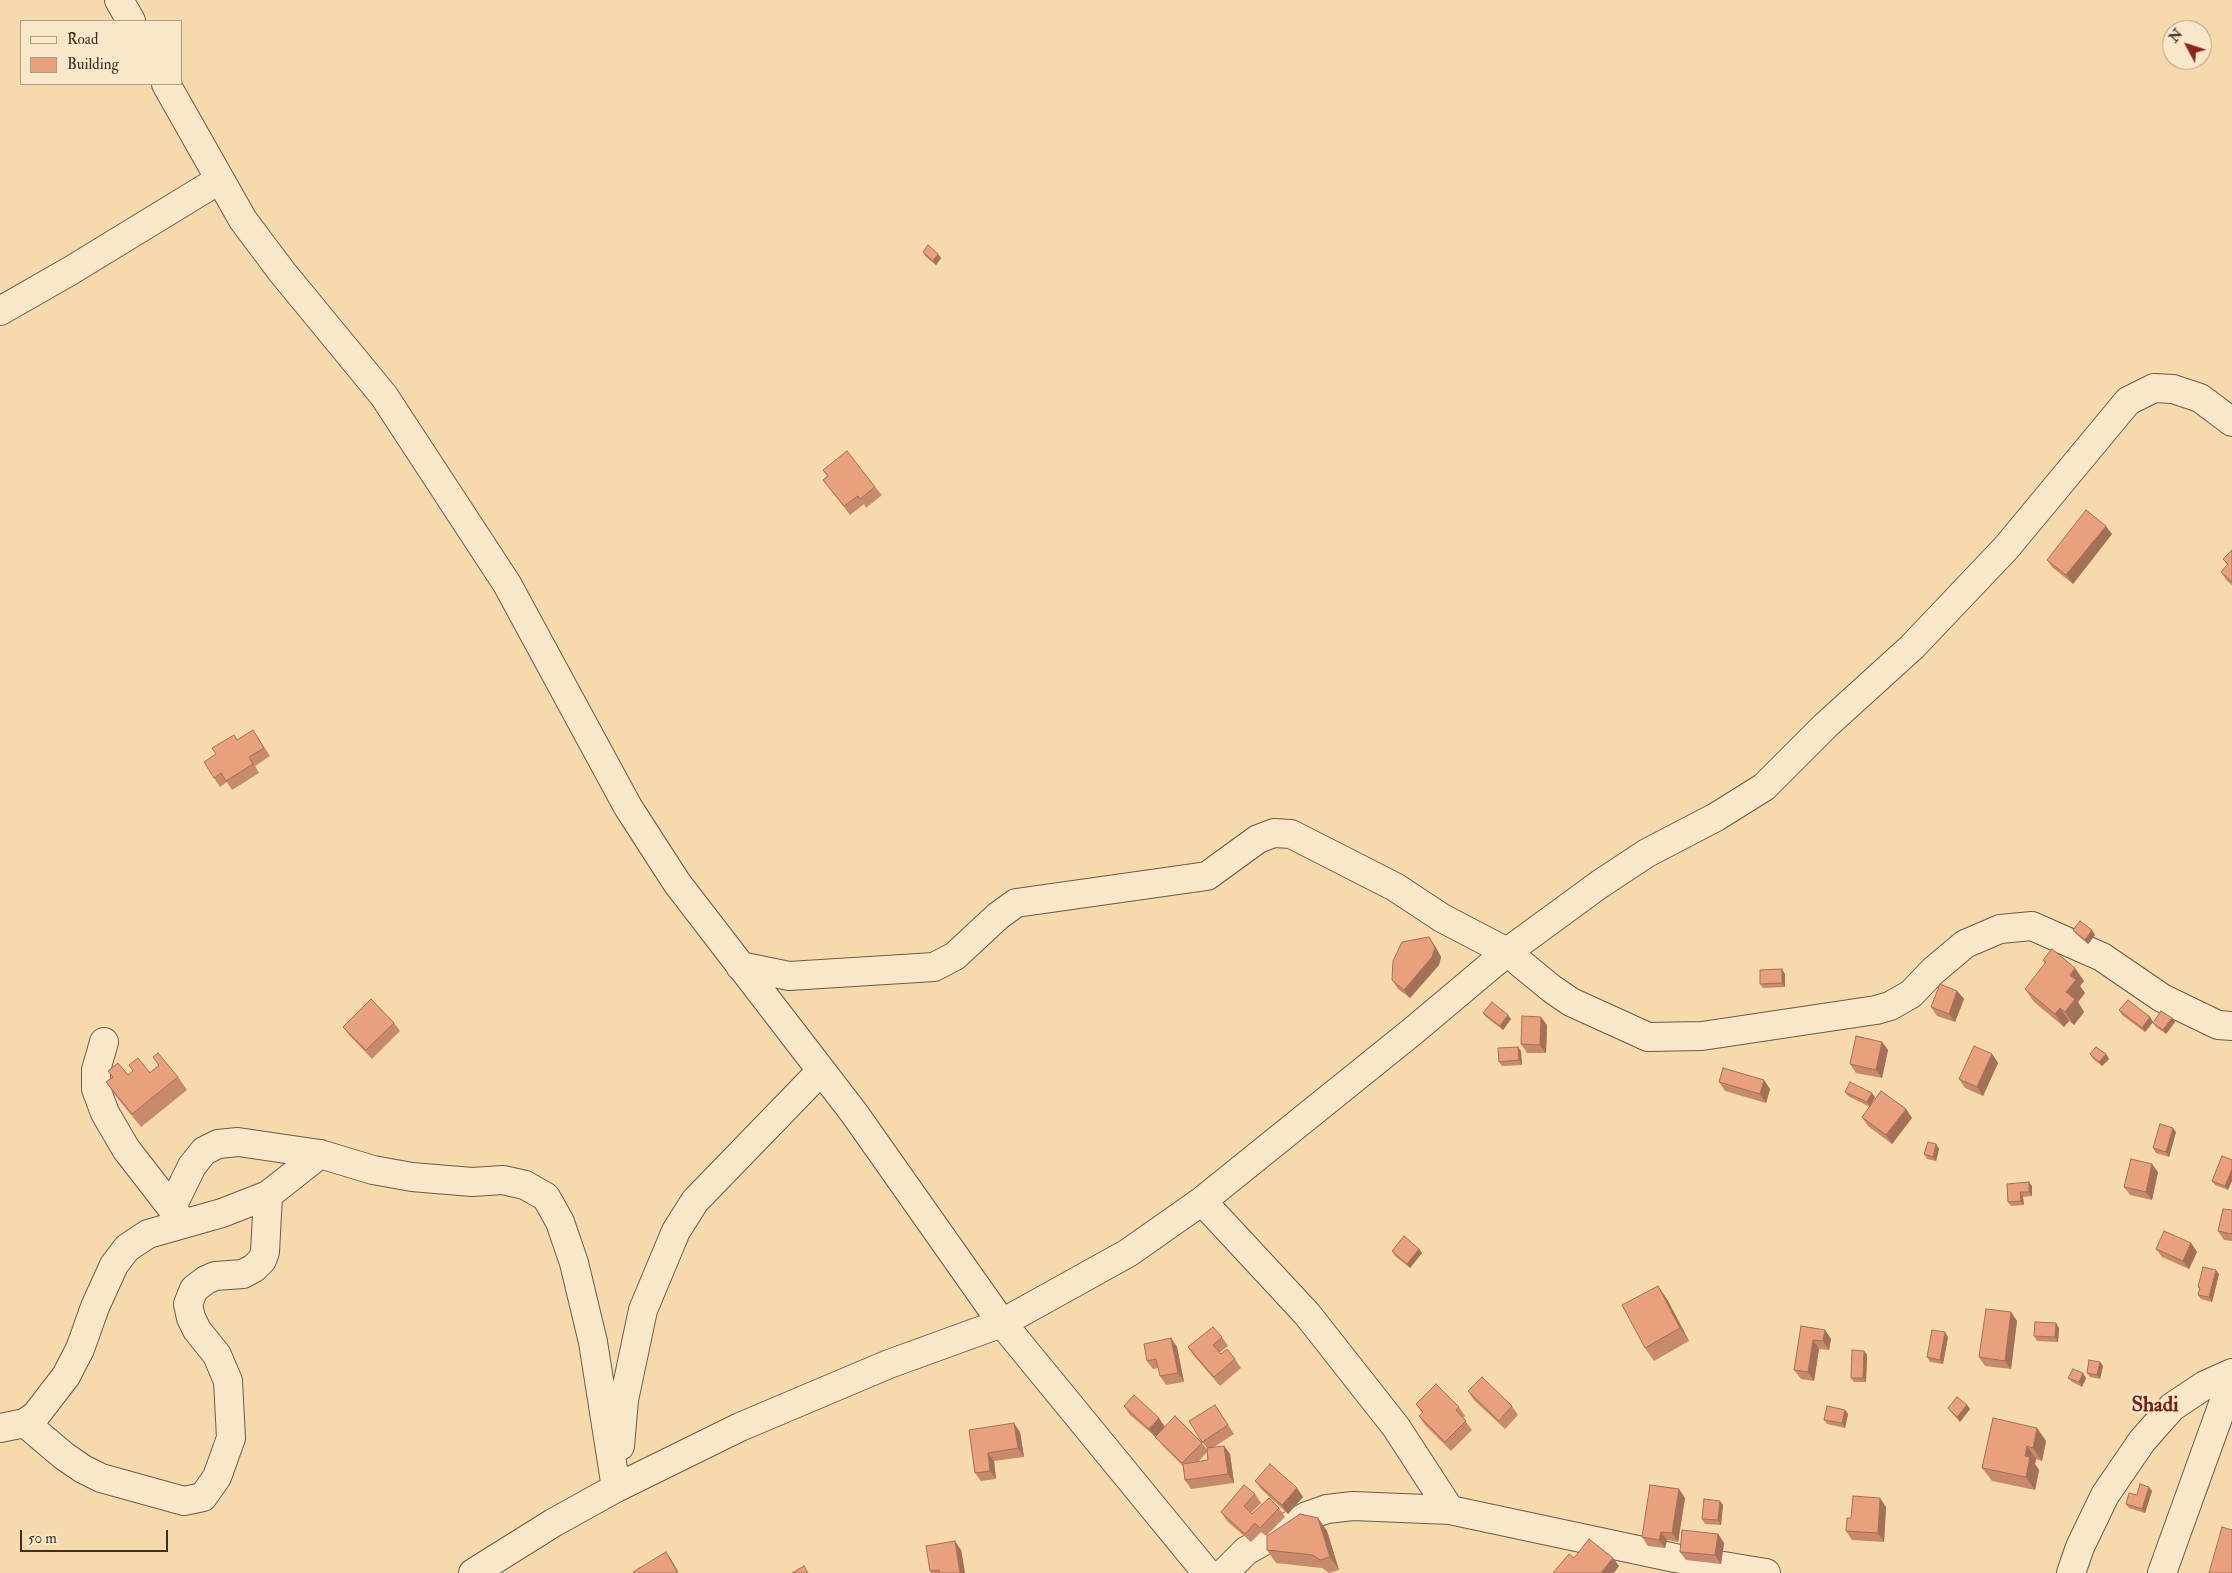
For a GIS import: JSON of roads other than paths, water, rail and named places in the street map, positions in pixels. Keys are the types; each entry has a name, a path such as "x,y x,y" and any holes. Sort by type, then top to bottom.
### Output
{"street":[{"path":"119,0 130,20"},
{"path":"167,85 243,220 282,272 384,396 507,584 628,807 653,848 820,1072 854,1113 1002,1323 1207,1573"},
{"path":"0,311 70,271 219,180"},
{"path":"473,1573 553,1523 616,1488 770,1412 889,1364 1002,1323 1128,1253 1202,1201 1413,1031 1507,952 1600,884 1764,787 1825,726 1912,647 2006,548 2128,401 2154,388 2173,389 2200,398 2232,399"},
{"path":"2200,398 2232,422"},
{"path":"740,966 789,976 934,967 955,956 998,916 1016,903 1208,876 1258,839 1274,832 1291,834 1395,887 1442,918 1507,952 1571,1002 1648,1037 1702,1036 1858,1013 1890,1006 1911,994 1932,971 1965,944 2000,929 2032,926 2102,957 2162,998 2218,1025 2232,1026"},
{"path":"104,1042 96,1070 96,1089 104,1113 126,1149 177,1215"},
{"path":"616,1488 624,1400 643,1310 676,1231 695,1201 820,1072"},
{"path":"177,1215 192,1166 204,1151 218,1144 238,1142 320,1154 373,1170 412,1177 472,1182 503,1180 525,1185 546,1197 560,1222 574,1263 594,1342 616,1488"},
{"path":"12,1425 36,1415 66,1376 80,1349 95,1307 114,1265 127,1248 177,1215 222,1213 268,1195 320,1154"},
{"path":"12,1425 101,1478 184,1501 203,1497 216,1477 231,1438 228,1381 217,1354 197,1330 190,1318 188,1304 194,1289 206,1280 215,1276 243,1274 254,1268 262,1260 265,1252 268,1195"},
{"path":"1202,1201 1307,1314 1396,1427 1450,1510"},
{"path":"2071,1573 2080,1547 2105,1495 2142,1441 2172,1407 2206,1385 2232,1373"},
{"path":"2162,1573 2232,1379"},
{"path":"1224,1573 1246,1551 1307,1516 1327,1510 1353,1506 1450,1510 1674,1558 1766,1573"}],"district":[{"name":"Shadi","path":"2155,1406"}]}
